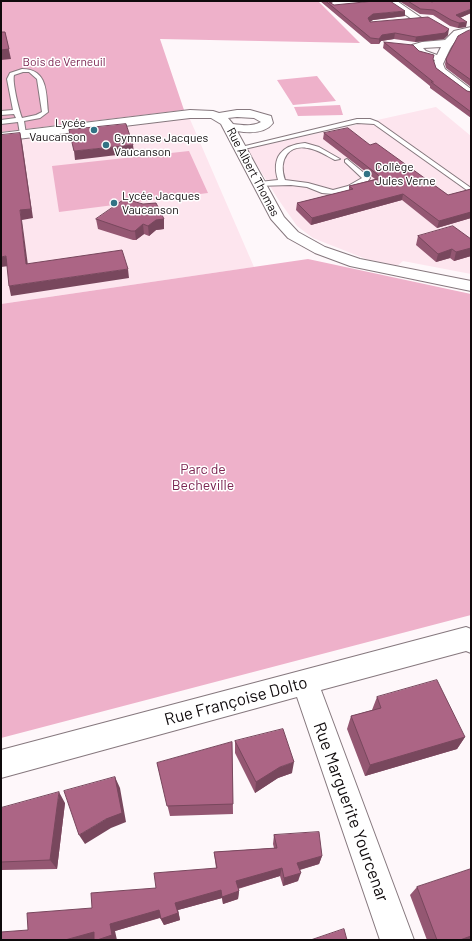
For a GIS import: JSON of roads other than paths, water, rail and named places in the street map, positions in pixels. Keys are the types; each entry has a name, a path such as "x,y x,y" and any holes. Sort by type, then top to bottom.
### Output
{"street":[{"path":"388,1 393,2 418,19"},
{"path":"403,21 429,18"},
{"path":"446,29 457,33"},
{"path":"471,30 461,31 453,35 438,64 440,70 471,94"},
{"path":"441,59 422,53 412,46 449,43"},
{"name":"Rue Albert Thomas","path":"1,137 190,114 207,114 218,117 226,122 230,127 278,219 293,235 320,250 356,263 471,286"},
{"path":"218,117 235,114 254,114 267,119 267,123 264,126 256,128 230,127"},
{"name":"Rue Françoise Dolto","path":"1,764 466,640 471,641"},
{"name":"Rue Marguerite Yourcenar","path":"305,683 397,940"}],"lane":[{"path":"1,122 21,119 40,117 46,112 41,81 32,70 18,71 12,74 10,79 14,89 15,106 17,112 21,119 23,124 23,134"},
{"path":"1,113 17,112"},
{"path":"240,148 357,120 370,121 376,123 471,191"},
{"path":"282,182 278,169 280,157 288,148 300,146 315,147 337,159"},
{"path":"259,184 282,182 308,185 333,192 350,188 363,182 366,178 347,161"}],"place":[{"name":"Lycée Vaucanson","path":"94,130"},
{"name":"Gymnase Jacques Vaucanson","path":"106,145"},
{"name":"Collège Jules Verne","path":"367,174"},
{"name":"Lycée Jacques Vaucanson","path":"114,203"}],"park label":[{"name":"Bois de Verneuil","path":"64,62"},
{"name":"Parc de Becheville","path":"203,478"}]}
